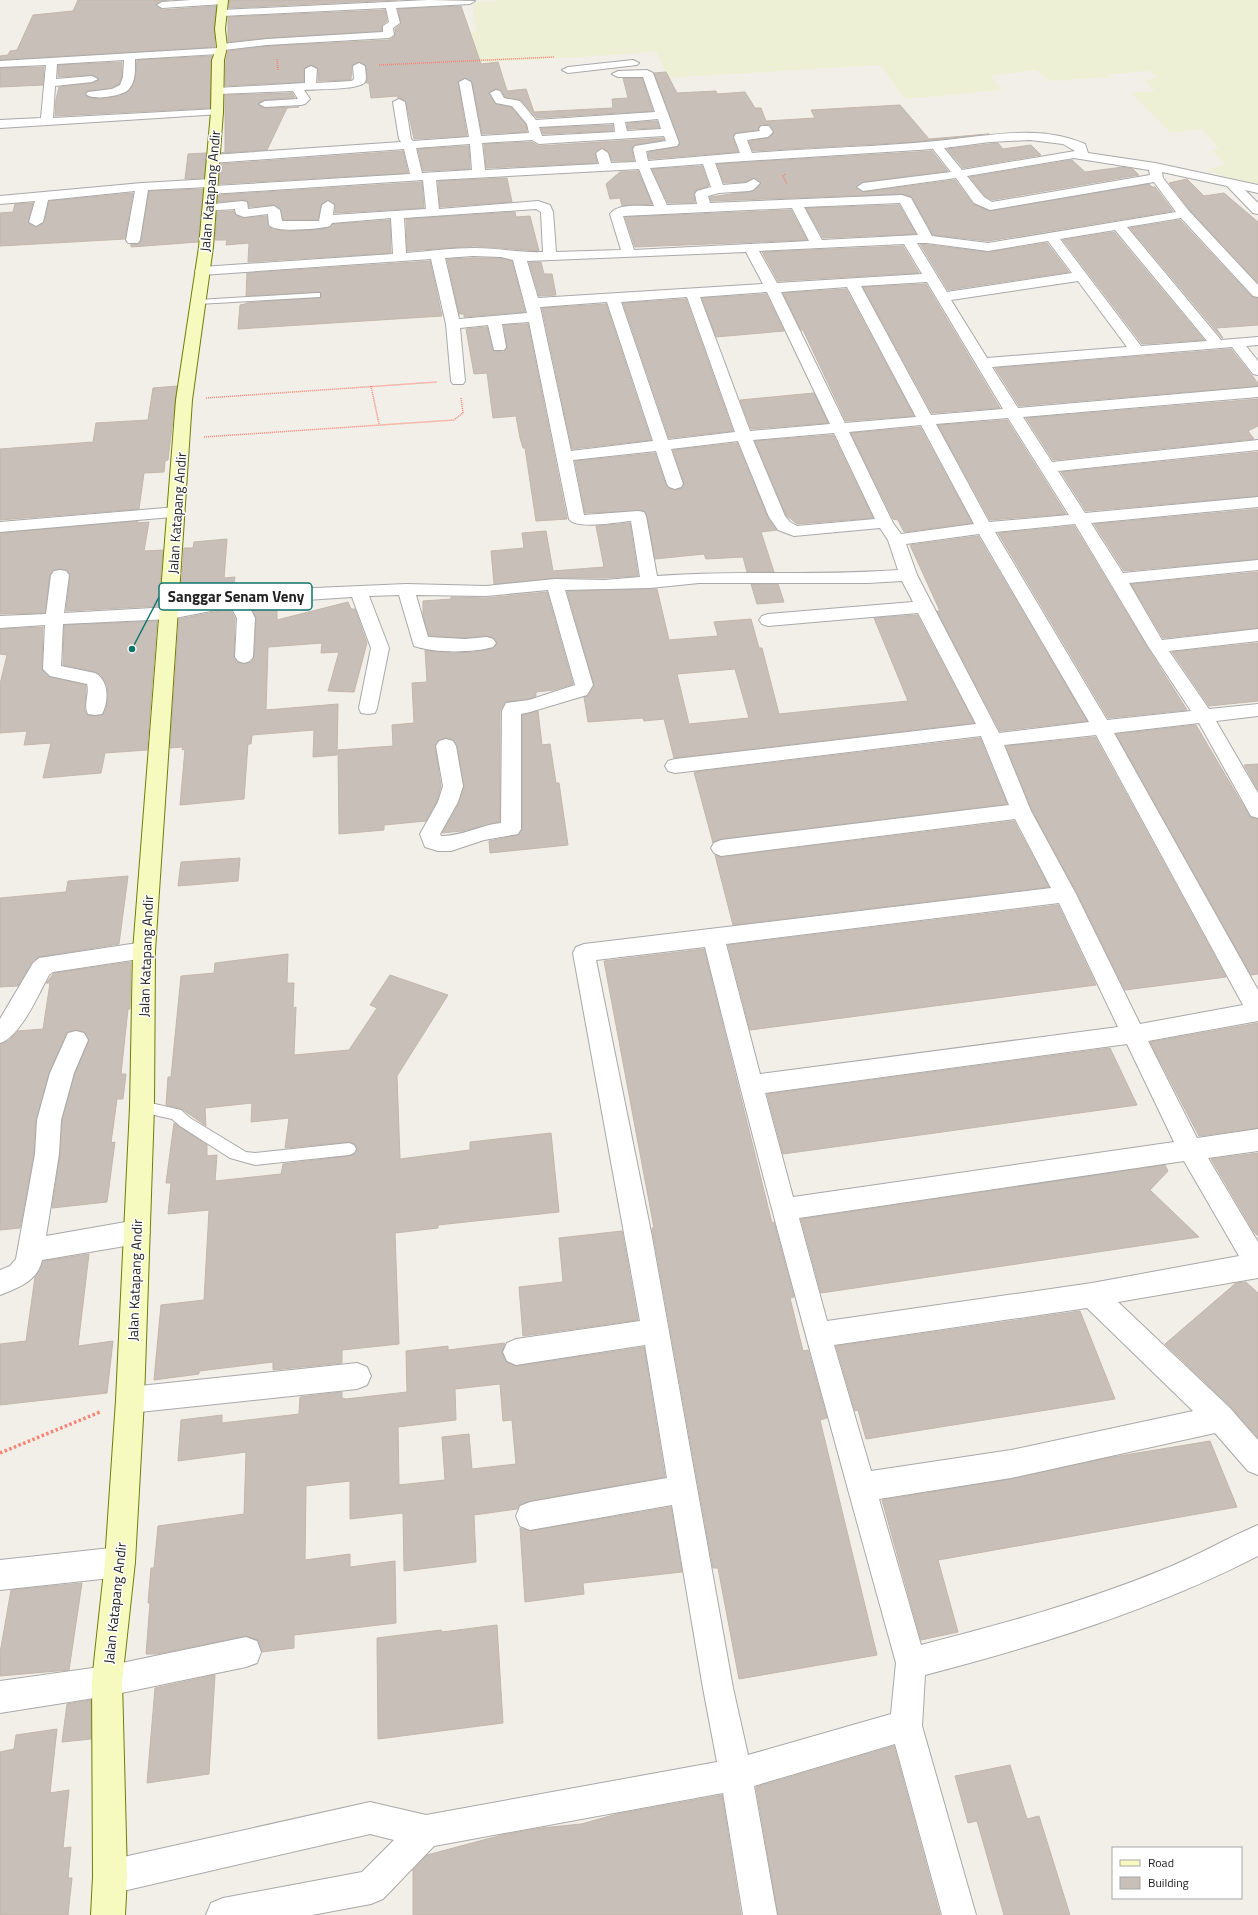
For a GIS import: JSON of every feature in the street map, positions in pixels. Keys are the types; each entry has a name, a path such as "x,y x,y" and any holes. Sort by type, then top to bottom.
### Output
{"street":[{"path":"162,5 223,1"},
{"name":"Jalan Katapang Andir","path":"108,1915 110,1877 107,1681 120,1562 130,1400 142,1107 144,952 170,614 184,400 202,271 210,194 217,112 217,91 221,49 220,29 223,1"},
{"path":"222,13 333,4 351,11 390,5 443,1 470,1"},
{"path":"0,64 130,57 221,49 305,36 389,35 388,26 395,22 390,5"},
{"path":"92,94 115,92 125,88 129,83 130,57"},
{"path":"47,121 52,61"},
{"path":"568,70 639,62 647,73 673,141 672,144 639,149 643,165 662,209"},
{"path":"217,91 356,84 360,81 359,66"},
{"path":"310,69 310,87"},
{"path":"618,74 647,73"},
{"path":"50,83 92,79"},
{"path":"465,82 476,140 479,175"},
{"path":"265,104 301,102 304,99 296,87"},
{"path":"496,93 500,102 516,103 525,112 537,139 584,146 602,153 606,167"},
{"path":"399,102 402,126 414,162 423,176 433,213"},
{"path":"0,124 217,112"},
{"path":"212,159 339,154 409,144 476,140 534,130 662,115"},
{"path":"619,119 622,135"},
{"path":"747,157 740,137 764,134 767,132 765,129"},
{"path":"584,146 622,135 670,132"},
{"path":"0,200 142,187 210,194 423,176 479,175 900,148 1040,135 1071,141 1081,146 1082,155"},
{"path":"936,145 979,200 990,206 1156,172"},
{"path":"900,148 924,180"},
{"path":"863,187 924,180 1072,154 1156,172 1258,189"},
{"path":"708,160 718,189"},
{"path":"400,163 414,162"},
{"path":"1156,172 1184,214 1258,293"},
{"path":"704,208 701,194 718,189 749,187 754,183"},
{"path":"1232,184 1258,210"},
{"path":"134,240 142,187"},
{"path":"210,194 242,205 241,211 244,213 274,210 276,225 323,224 327,219 328,205"},
{"path":"36,222 42,197"},
{"path":"629,254 616,213 622,211 905,200 927,240"},
{"path":"327,219 349,222 397,214 433,213 538,205 545,208 547,212 550,256"},
{"path":"798,205 817,244"},
{"path":"397,214 400,257"},
{"path":"202,271 437,254 487,252 519,257 629,254 908,240 927,240 982,247 1184,214"},
{"path":"1118,225 1217,344"},
{"path":"1051,236 1137,350"},
{"path":"908,240 1013,414 1118,580 1157,646 1204,716 1258,811"},
{"path":"751,248 772,288 838,429 885,523 896,540 908,574 990,734 1021,811 1066,894 1190,1150 1257,1265 1092,1295 818,1335"},
{"path":"437,254 453,324 458,381"},
{"path":"519,257 533,310 577,519 639,517 650,583"},
{"path":"943,297 1081,276"},
{"path":"453,324 494,321 533,310 613,298 930,278"},
{"path":"751,1085 1134,1034 1258,1011 1101,726 984,528 852,283"},
{"path":"692,293 744,436 777,517 784,526 794,531 885,523"},
{"path":"613,298 660,445 675,484"},
{"path":"494,321 499,347"},
{"path":"982,363 1258,341"},
{"path":"1235,342 1258,371"},
{"path":"564,456 744,436 1258,392"},
{"path":"1047,467 1258,445"},
{"path":"896,540 984,528 1258,502"},
{"path":"0,527 177,512"},
{"path":"1118,580 1258,565"},
{"path":"0,622 170,614 238,600 269,596 406,590 486,591 555,584 650,583 699,578 868,578 908,574"},
{"path":"60,575 54,619 52,669 60,673 88,677 94,681 96,684 95,709"},
{"path":"446,746 453,786 448,802 430,834 432,842 437,844 462,841 484,833 511,829 511,710 513,708 530,706 580,691 584,685 555,584"},
{"path":"406,590 420,642 465,645 487,643"},
{"path":"359,593 380,648 368,708"},
{"path":"238,600 246,618 244,657"},
{"path":"768,620 924,606"},
{"path":"1157,646 1258,635"},
{"path":"675,766 990,734 1101,726 1258,710"},
{"path":"721,848 1021,811"},
{"path":"760,1915 736,1775 718,1688 639,1237 584,953 1066,894"},
{"path":"714,938 751,1085 818,1335 911,1663 906,1726 959,1915"},
{"path":"0,1034 8,1026 41,969 47,964 144,952"},
{"path":"0,1283 19,1274 28,1264 47,1154 49,1120 62,1074 76,1040"},
{"path":"785,1209 1258,1140"},
{"path":"31,1250 137,1232"},
{"path":"1092,1295 1220,1418 1258,1460"},
{"path":"516,1352 655,1331"},
{"path":"130,1400 358,1376"},
{"path":"862,1487 1011,1464 1154,1434 1220,1418"},
{"path":"530,1516 684,1489"},
{"path":"911,1663 987,1643 1131,1597 1258,1540"},
{"path":"0,1575 120,1562"},
{"path":"0,1697 107,1681 246,1652"},
{"path":"110,1877 370,1818 426,1831 736,1775 848,1741 906,1726"},
{"path":"223,1915 371,1887 426,1831"}],"lane":[{"path":"198,302 317,295"},
{"path":"142,1107 176,1114 185,1122 235,1154 246,1158 255,1159 349,1149"}],"path":[{"path":"454,62 556,57"},
{"path":"182,439 457,419 463,413 458,381 184,400"},
{"path":"371,386 379,424"},
{"path":"0,1453 130,1400"}],"green space":[{"path":"500,0 1258,0 1258,184 1229,178 1206,170 1225,165 1212,150 1219,148 1202,129 1171,133 1131,93 1155,91 1145,80 1157,78 1150,71 1109,74 1111,77 1050,81 1035,70 990,76 1003,90 905,99 880,65 668,78 656,51 630,54 511,61 285,71 314,53 319,41 383,37 388,42 476,32 472,3"}],"building":[{"path":"78,0 169,0 161,1 156,4 162,10 216,6 214,29 215,47 0,60 0,56 8,55 10,51 17,50 33,15 73,11"},
{"path":"229,0 397,0 229,8"},
{"path":"461,6 481,64 498,62 507,91 526,89 534,112 613,108 612,99 628,98 623,78 642,78 653,111 537,118 521,100 505,97 501,90 495,89 489,93 495,104 511,107 526,125 527,132 482,134 472,82 464,78 458,82 467,136 414,139 406,102 397,96 371,98 369,83 366,83 366,66 360,62 352,65 351,80 318,81 318,68 310,65 304,69 304,82 225,86 226,60 228,51 267,46 389,40 395,36 395,29 401,24 398,9"},
{"path":"385,10 387,21 382,25 382,31 267,38 228,42 228,17"},
{"path":"212,56 210,108 55,116 56,99 59,87 92,83 99,80 92,75 58,77 58,65 122,62 122,77 119,84 112,88 88,91 85,94 89,98 100,99 120,96 129,91 135,80 137,60"},
{"path":"44,67 43,85 0,87 0,68"},
{"path":"666,72 677,93 716,91 717,94 745,92 755,108 761,108 766,121 815,118 811,110 900,105 929,139 989,134 913,142 753,151 749,141 768,138 774,132 770,125 761,124 758,130 735,133 733,138 738,152 649,159 648,152 677,147 680,144 654,73"},
{"path":"292,93 295,98 265,100 258,103 265,108 299,107 287,108 267,150 221,153 225,152 225,95"},
{"path":"657,121 659,128 628,129 627,123"},
{"path":"613,125 613,131 543,134 541,128"},
{"path":"663,138 664,140 634,145 632,149 634,161 612,161 609,152 601,148 595,152 597,163 486,168 484,144 532,142 539,146"},
{"path":"998,143 1003,149 1031,145 1041,155 963,168 947,149"},
{"path":"469,146 470,169 423,171 418,149"},
{"path":"403,151 408,173 219,184 221,164"},
{"path":"932,151 948,171 863,182 856,187 863,192 955,180 973,204 990,211 1149,184 1152,187 1155,187 1173,211 988,241 933,235 912,197 902,194 711,201 710,197 753,191 761,183 753,178 746,182 724,183 717,164"},
{"path":"206,153 204,178 185,179 188,154"},
{"path":"1072,160 1085,172 1123,167 1133,169 1139,175 992,200 985,196 970,177"},
{"path":"702,166 709,186 696,190 694,194 695,203 668,203 652,169"},
{"path":"638,171 652,204 622,206 620,198 610,199 606,184 620,172"},
{"path":"507,178 512,202 440,207 438,181"},
{"path":"1187,179 1204,196 1224,193 1258,222 1258,283 1190,210 1169,183"},
{"path":"422,182 424,208 335,213 335,204 327,200 321,205 318,220 283,220 281,210 274,205 249,207 248,201 242,200 218,202 218,195"},
{"path":"203,189 198,242 131,247 131,244 139,244 141,240 149,191"},
{"path":"133,193 125,239 0,246 0,213 13,212 15,204 33,203 28,223 37,227 44,222 49,201"},
{"path":"899,205 916,234 823,238 806,208"},
{"path":"791,210 807,240 635,247 625,217"},
{"path":"234,211 235,215 243,218 267,216 268,226 273,229 288,231 317,230 330,227 333,224 390,220 391,253 248,262 249,243 226,245 227,240 215,240 217,212"},
{"path":"515,212 516,217 530,216 539,251 475,246 407,251 406,219"},
{"path":"1180,220 1252,297 1258,298 1258,325 1216,328 1222,338 1130,228"},
{"path":"1114,232 1204,340 1142,344 1063,240"},
{"path":"1047,243 1069,272 948,290 920,244 988,252"},
{"path":"903,246 919,273 778,281 762,252"},
{"path":"501,258 512,261 525,312 464,317 464,314 459,314 447,259"},
{"path":"430,261 442,316 238,329 240,305 246,303 322,297 320,292 246,296 247,273"},
{"path":"529,262 541,262 544,274 552,274 556,295 539,296"},
{"path":"926,284 1000,408 932,413 863,287"},
{"path":"846,289 914,416 846,421 803,330 801,330 783,293"},
{"path":"766,294 784,331 716,337 702,298"},
{"path":"686,299 733,431 669,438 623,303"},
{"path":"606,304 651,440 572,449 542,308"},
{"path":"528,324 567,519 536,521 525,448 523,448 520,438 516,416 493,418 487,373 474,374 466,329 487,327 493,351 504,352 507,347 504,325"},
{"path":"1231,349 1258,383 1258,386 1019,406 995,368"},
{"path":"177,386 168,460 165,461 164,472 144,473 139,509 0,520 0,449 93,442 96,423 148,420 153,388"},
{"path":"814,393 828,423 751,429 740,400"},
{"path":"1258,399 1258,426 1248,431 1254,439 1053,460 1026,418"},
{"path":"1007,420 1066,514 990,520 938,425"},
{"path":"920,427 972,523 904,532 898,520 893,519 851,433"},
{"path":"833,435 873,518 797,524 786,515 755,441"},
{"path":"737,443 768,518 777,530 761,532 774,572 747,572 743,557 706,559 704,554 655,559 647,516 644,511 585,513 575,461 655,453 666,485 675,490 682,488 684,484 673,450"},
{"path":"1258,452 1258,496 1086,511 1061,472"},
{"path":"1258,509 1258,559 1124,571 1094,524"},
{"path":"138,521 137,523 149,522 144,551 163,550 158,606 66,611 70,575 67,570 60,569 53,570 50,575 45,613 0,614 0,533"},
{"path":"630,523 638,576 605,578 555,578 494,584 491,551 524,548 522,533 546,531 553,571 604,567 596,526"},
{"path":"1074,526 1187,710 1108,718 998,533"},
{"path":"978,536 1087,721 1000,731 937,611 940,611 910,545"},
{"path":"227,539 224,578 235,577 233,591 236,591 236,593 180,604 184,548 193,548 194,542"},
{"path":"1258,572 1258,628 1163,638 1131,584"},
{"path":"751,584 778,584 784,602 757,604"},
{"path":"657,589 669,640 718,636 714,622 751,619 759,648 762,648 779,714 908,701 874,618 917,615 974,723 674,758 664,719 644,721 643,718 588,722 584,697 588,696 594,685 567,591","holes":["735,669 749,718 689,724 677,674"]},
{"path":"547,592 573,684 554,690 536,692 536,696 529,699 505,702 500,711 500,822 462,831 442,833 459,803 464,786 457,745 453,740 446,738 439,740 435,745 441,786 437,801 426,821 384,825 384,830 339,834 338,750 393,746 392,725 414,723 412,683 427,682 425,650 453,653 475,652 493,648 497,644 494,638 487,636 465,638 429,636 423,615 423,601 451,599 451,597 486,598"},
{"path":"348,602 351,609 355,609 367,643 354,692 328,691 339,652 321,653 322,643 268,647 266,710 338,704 337,755 313,757 314,730 252,735 251,744 248,744 244,799 180,805 185,749 182,750 183,747 170,748 179,619 230,609 235,618 234,657 238,662 244,664 251,662 254,657 256,618 250,605 277,604 277,620"},
{"path":"157,621 147,750 105,753 101,773 43,778 51,743 24,745 27,731 0,733 0,684 7,655 0,654 0,629 43,627 42,670 50,677 86,685 85,711 88,715 95,716 102,715 106,709 108,697 107,685 101,675 96,672 63,665 64,625"},
{"path":"1258,643 1258,701 1209,706 1172,652"},
{"path":"538,711 542,745 550,744 556,783 559,783 568,845 490,853 489,841 518,835 522,830 522,715"},
{"path":"1196,725 1250,817 1258,819 1258,974 1251,975 1116,734"},
{"path":"1095,737 1226,977 1125,990 1077,893 1032,810 1006,746"},
{"path":"980,738 1007,804 721,839 713,843 694,772"},
{"path":"1258,764 1258,790 1244,765"},
{"path":"1014,821 1049,887 733,925 715,855 721,857"},
{"path":"240,858 238,881 178,886 181,862"},
{"path":"128,876 119,944 39,957 32,962 18,986 0,987 0,898 66,892 68,881"},
{"path":"1058,905 1096,985 750,1030 728,945"},
{"path":"704,949 772,1223 774,1222 794,1297 790,1298 803,1351 808,1350 827,1418 820,1420 877,1655 739,1679 718,1568 713,1568 652,1228 654,1228 604,961"},
{"path":"288,954 287,983 294,983 293,1008 296,1007 294,1055 349,1050 377,1008 370,1005 390,975 448,995 397,1076 400,1159 470,1150 470,1142 551,1133 559,1212 438,1225 438,1228 395,1233 399,1344 342,1350 342,1363 273,1370 273,1362 199,1371 199,1374 154,1380 161,1305 204,1300 209,1210 168,1214 171,1183 166,1183 174,1123 207,1145 207,1156 217,1155 215,1181 281,1174 283,1164 349,1156 355,1154 357,1150 355,1144 349,1142 285,1148 289,1118 251,1122 252,1103 205,1108 206,1126 182,1109 166,1105 168,1077 171,1077 181,976 214,973 215,963"},
{"path":"131,962 130,1009 128,1009 121,1074 126,1074 123,1099 117,1099 111,1143 115,1142 107,1202 52,1208 60,1154 62,1120 75,1073 89,1041 85,1032 76,1030 67,1032 49,1073 36,1120 34,1154 20,1228 0,1230 0,1044 9,1040 18,1031 43,1029 50,983 46,983 54,973"},
{"path":"1258,1023 1258,1128 1199,1136 1150,1042"},
{"path":"1110,1048 1137,1105 783,1154 767,1094"},
{"path":"1258,1153 1258,1236 1254,1232 1211,1159"},
{"path":"1165,1165 1168,1171 1150,1190 1199,1237 821,1293 801,1219"},
{"path":"622,1231 638,1320 523,1336 519,1287 563,1282 559,1238"},
{"path":"89,1254 78,1346 113,1341 107,1393 0,1405 0,1344 26,1341 35,1277 43,1261"},
{"path":"1246,1282 1258,1293 1258,1438 1231,1407 1165,1344 1236,1283"},
{"path":"1080,1311 1115,1399 866,1439 858,1410 855,1411 836,1346"},
{"path":"505,1343 502,1353 506,1362 516,1366 644,1347 665,1477 530,1501 519,1505 517,1509 474,1515 476,1562 404,1571 403,1513 350,1519 350,1481 306,1486 305,1560 350,1554 350,1567 395,1561 396,1623 294,1635 294,1648 262,1652 258,1640 246,1636 157,1654 146,1654 151,1568 154,1568 158,1526 244,1514 246,1452 178,1461 181,1420 222,1415 222,1423 299,1414 300,1397 342,1392 342,1398 346,1399 407,1392 406,1351 448,1346 448,1350","holes":["500,1384 503,1421 512,1420 516,1464 472,1469 469,1434 442,1437 445,1480 399,1485 398,1427 456,1420 455,1389"]},
{"path":"1210,1441 1237,1507 938,1560 958,1632 921,1640 882,1500 1011,1479 1107,1458"},
{"path":"671,1507 682,1572 583,1583 584,1594 525,1602 520,1528 530,1531"},
{"path":"82,1583 69,1670 0,1676 0,1653 11,1590"},
{"path":"497,1625 503,1723 378,1739 377,1638"},
{"path":"215,1675 209,1774 147,1783 155,1688"},
{"path":"91,1700 91,1739 62,1742 67,1704"},
{"path":"57,1729 50,1793 69,1790 63,1848 71,1847 68,1878 72,1878 68,1915 0,1915 0,1752 14,1749 16,1735"},
{"path":"894,1746 940,1915 778,1915 756,1787"},
{"path":"1010,1765 1027,1819 1039,1816 1070,1915 1004,1915 977,1821 968,1823 955,1776"},
{"path":"722,1795 741,1915 413,1915 413,1870 427,1855 502,1835 541,1828 581,1824 617,1814"}],"place":[{"name":"Sanggar Senam Veny","path":"132,649"}]}
